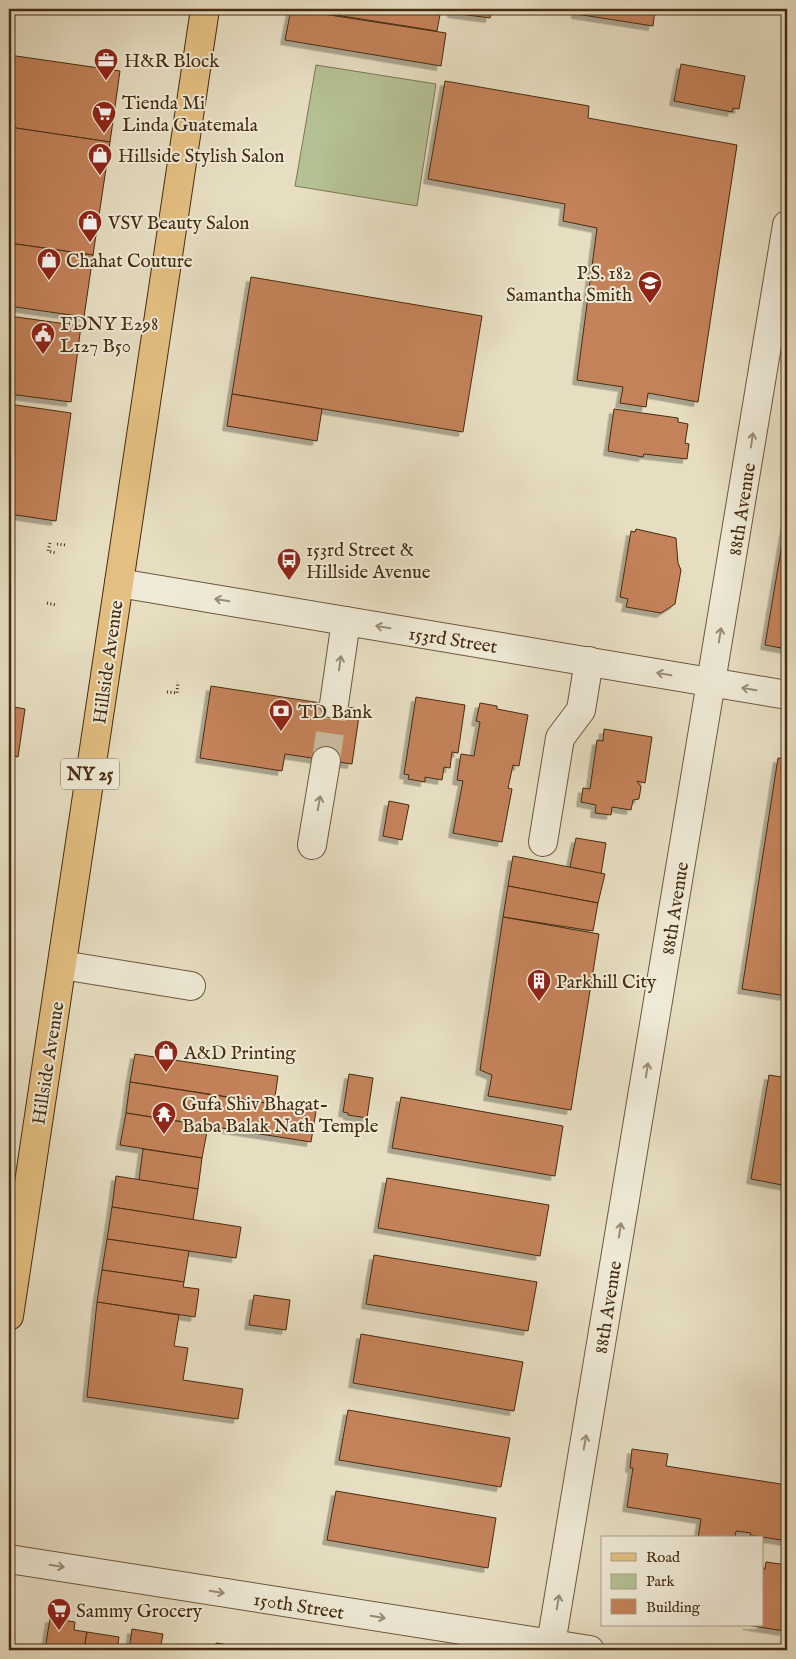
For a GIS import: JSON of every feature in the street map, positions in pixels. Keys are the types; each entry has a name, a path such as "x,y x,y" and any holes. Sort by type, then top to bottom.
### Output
{"main road":[{"name":"Hillside Avenue","path":"9,1316 204,9"}],"street":[{"name":"88th Avenue","path":"550,1647 787,225"},
{"name":"153rd Street","path":"119,583 787,695"},
{"path":"334,704 346,621"},
{"path":"542,842 560,738 582,710 589,661"},
{"path":"312,845 326,761"},
{"path":"62,965 191,986"},
{"name":"150th Street","path":"9,1559 550,1647 590,1650"}],"path":[{"path":"50,543 48,551 56,553"},
{"path":"58,544 65,545"},
{"path":"47,603 56,605"},
{"path":"167,692 177,693 178,682"}],"green space":[{"path":"316,65 436,84 417,206 295,186"}],"building":[{"path":"291,9 446,33 441,66 285,40"},
{"path":"298,9 441,9 437,31"},
{"path":"452,9 491,9 490,18 452,13"},
{"path":"576,9 655,9 653,26 576,14"},
{"path":"9,55 120,71 110,142 9,127"},
{"path":"681,64 745,76 739,109 733,108 732,112 674,101"},
{"name":"P.S. 182 Samantha Smith","path":"445,81 589,106 588,118 737,145 698,402 648,393 646,407 620,403 623,387 577,380 597,228 563,221 565,204 428,179"},
{"path":"9,127 110,142 93,255 9,243"},
{"name":"Chahat Couture","path":"9,243 93,255 84,317 9,306"},
{"path":"251,277 482,316 463,432 232,394"},
{"name":"FDNY E298 L127 B50","path":"9,316 81,326 71,402 9,394"},
{"path":"232,394 322,409 317,441 227,426"},
{"path":"9,404 71,413 56,521 9,514"},
{"path":"614,409 678,418 678,422 688,424 685,443 689,444 687,459 644,454 643,457 608,451"},
{"path":"787,514 787,649 765,645"},
{"path":"636,529 676,538 678,563 681,570 675,604 661,613 626,607 628,599 620,597 631,531 635,532"},
{"name":"TD Bank","path":"211,686 360,709 352,764 285,754 282,771 200,758"},
{"path":"416,697 465,705 458,753 452,752 450,768 444,767 442,780 425,777 425,782 408,779 409,775 404,774"},
{"path":"480,703 497,706 497,709 528,715 519,766 513,765 508,788 512,789 502,842 453,833 463,781 457,780 461,754 474,756 480,722 476,721"},
{"path":"9,706 25,709 18,757 9,755"},
{"path":"604,729 652,737 645,783 637,781 641,787 639,799 633,800 631,810 612,807 611,815 595,813 596,805 581,802 583,788 590,789 597,740 603,741"},
{"path":"778,758 787,759 787,996 742,989"},
{"path":"389,801 409,805 402,840 383,836"},
{"path":"576,838 606,843 601,874 570,867"},
{"path":"513,856 605,874 598,903 508,886"},
{"path":"508,886 598,903 593,931 503,917"},
{"name":"Parkhill City","path":"503,917 599,934 571,1110 488,1096 492,1075 480,1070"},
{"path":"135,1054 278,1076 274,1104 130,1082"},
{"path":"349,1074 373,1078 367,1118 348,1115 348,1113 343,1112"},
{"path":"769,1075 787,1078 787,1186 751,1179"},
{"path":"130,1082 316,1111 311,1142 126,1113"},
{"path":"401,1097 563,1126 555,1176 392,1148"},
{"name":"Gufa Shiv Bhagat- Baba Balak Nath Temple","path":"126,1113 208,1126 202,1158 120,1145"},
{"path":"143,1149 202,1158 198,1189 139,1180"},
{"path":"116,1176 198,1189 193,1220 112,1207"},
{"path":"387,1178 549,1205 540,1256 378,1228"},
{"path":"112,1207 241,1227 236,1258 107,1239"},
{"path":"107,1239 189,1251 184,1282 102,1270"},
{"path":"374,1255 537,1282 528,1331 366,1304"},
{"path":"102,1270 184,1282 183,1287 199,1289 195,1317 97,1302"},
{"path":"254,1295 290,1300 286,1330 249,1325"},
{"path":"97,1302 179,1315 174,1346 188,1348 183,1380 243,1389 238,1419 87,1397"},
{"path":"361,1334 523,1362 514,1411 353,1383"},
{"path":"348,1410 510,1438 501,1487 339,1460"},
{"path":"632,1449 668,1454 666,1466 787,1485 787,1541 736,1531 735,1536 698,1536 701,1519 627,1507 633,1468 630,1468"},
{"path":"336,1491 496,1518 488,1568 327,1540"},
{"path":"766,1562 787,1565 787,1610 784,1631 753,1626 764,1626"},
{"path":"50,1618 75,1622 74,1630 87,1632 84,1650 45,1650"},
{"path":"132,1629 163,1634 160,1650 129,1650"},
{"path":"87,1632 119,1637 117,1650 84,1650"},
{"path":"216,1643 262,1650 215,1650"}],"tunnel":[{"path":"326,761 334,704"}],"place":[{"name":"H&R Block","path":"106,81"},
{"name":"Tienda Mi Linda Guatemala","path":"104,134"},
{"name":"Hillside Stylish Salon","path":"100,176"},
{"name":"VSV Beauty Salon","path":"90,243"},
{"name":"Chahat Couture","path":"49,281"},
{"name":"P.S. 182 Samantha Smith","path":"650,304"},
{"name":"FDNY E298 L127 B50","path":"43,355"},
{"name":"153rd Street & Hillside Avenue","path":"289,581"},
{"name":"TD Bank","path":"281,732"},
{"name":"Parkhill City","path":"539,1002"},
{"name":"A&D Printing","path":"166,1073"},
{"name":"Gufa Shiv Bhagat- Baba Balak Nath Temple","path":"164,1135"},
{"name":"Sammy Grocery","path":"59,1631"}]}
